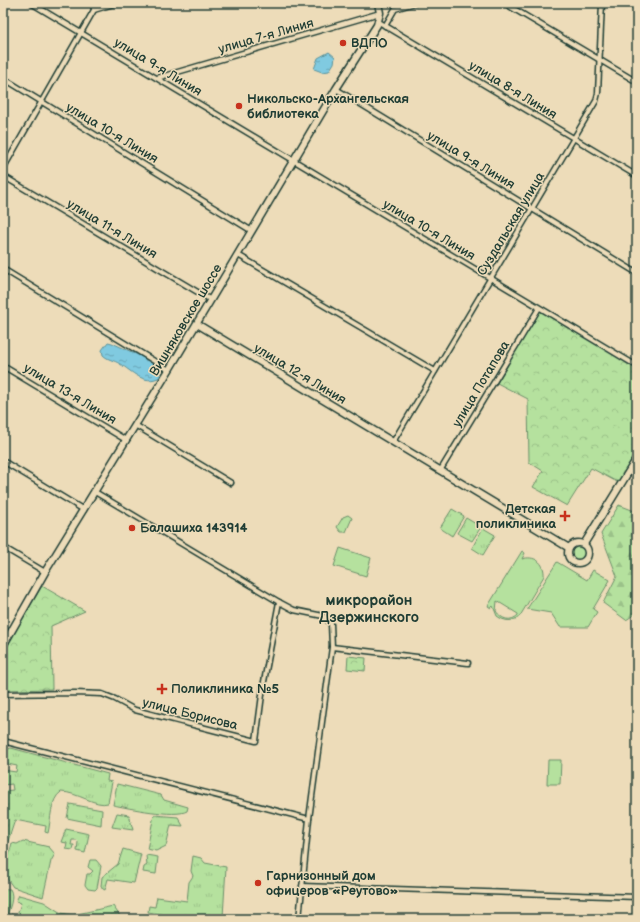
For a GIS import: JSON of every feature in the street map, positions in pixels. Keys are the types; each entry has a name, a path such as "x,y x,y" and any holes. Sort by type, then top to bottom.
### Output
{"street":[{"name":"улица 9-я Линия","path":"32,3 295,160"},
{"path":"3,169 82,33 94,10 93,3"},
{"path":"94,10 116,3"},
{"name":"Вишняковское шоссе","path":"3,646 45,572 197,324 336,89 379,22 380,13 378,3"},
{"path":"386,26 395,9 415,3"},
{"path":"504,3 637,82"},
{"name":"Суздальская улица","path":"393,442 596,101 602,3"},
{"name":"улица 7-я Линия","path":"158,78 380,13"},
{"name":"улица 8-я Линия","path":"379,22 637,176"},
{"name":"улица 10-я Линия","path":"3,78 252,230"},
{"name":"улица 9-я Линия","path":"336,89 637,273"},
{"name":"улица 10-я Линия","path":"295,160 490,279 637,366"},
{"name":"улица 11-я Линия","path":"3,176 211,300"},
{"path":"238,255 435,371"},
{"path":"3,269 169,370"},
{"name":"улица Потапова","path":"440,471 539,308"},
{"name":"улица 12-я Линия","path":"197,324 569,548"},
{"name":"улица 13-я Линия","path":"3,366 126,440"},
{"path":"135,426 232,483"},
{"path":"584,544 637,458"},
{"path":"3,461 84,510"},
{"path":"95,492 279,602 294,610 323,616 328,620 332,630 332,648 309,819 299,919"},
{"path":"577,543 584,544 588,550 588,557 580,563 571,561 568,555 569,548 577,543"},
{"path":"3,547 45,572"},
{"name":"улица Борисова","path":"3,694 75,692 102,694 135,710 256,741 263,687 279,602"},
{"path":"332,648 468,663"},
{"path":"3,741 309,819"},
{"path":"302,886 637,897"}],"green space":[{"path":"540,311 637,367 637,454 619,483 591,468 567,506 533,487 543,471 529,462 528,399 497,383"},
{"path":"619,505 637,512 637,613 626,620 603,603 617,576 601,534"},
{"path":"452,509 464,516 452,536 440,528"},
{"path":"348,515 352,518 346,532 341,532 337,527 343,517"},
{"path":"466,518 481,527 472,541 457,533"},
{"path":"483,528 495,535 483,555 472,548"},
{"path":"578,545 585,550 586,553 581,560 578,561 571,556 570,553 575,546"},
{"path":"340,548 371,558 366,576 334,566"},
{"path":"522,551 525,553 522,559 531,558 541,563 544,576 520,616 512,620 506,620 497,616 493,606 491,608 488,606","holes":["497,601 518,614 512,619 504,618 496,611"]},
{"path":"557,562 587,580 593,570 610,580 593,609 597,612 588,627 560,627 551,613 527,609"},
{"path":"42,586 85,611 51,626 52,689 3,690 3,651"},
{"path":"348,656 366,658 365,671 347,669"},
{"path":"11,748 108,774 107,781 112,782 108,803 98,803 73,794 61,792 57,795 53,805 48,833 45,832 46,826 15,820 3,856 3,812 5,812 4,791 13,790 12,784 3,785 3,770 16,772 17,766 3,763 3,751"},
{"path":"548,760 561,760 560,784 547,784"},
{"path":"117,784 161,795 164,800 188,807 187,811 181,813 162,813 113,805"},
{"path":"70,804 102,810 101,825 67,818"},
{"path":"117,813 129,815 133,830 112,827"},
{"path":"154,815 178,817 183,826 171,825 166,846 156,851 147,849"},
{"path":"66,829 89,834 85,853 77,851 78,842 76,840 72,840 71,845 74,845 73,850 66,849 67,843 61,842"},
{"path":"23,841 49,847 55,854 51,861 43,897 13,887 4,874 12,843 17,844"},
{"path":"123,849 141,854 134,883 108,879 105,890 101,886 102,877 118,864"},
{"path":"146,855 158,857 156,874 143,872 144,867 147,865"},
{"path":"193,856 201,858 205,863 226,867 223,917 231,919 190,919 148,912 149,906 155,907 157,897 187,901 189,882 193,876 191,871"},
{"path":"90,860 96,860 101,866 97,888 95,890 88,889 85,885 87,874 90,874 93,871 88,867"},
{"path":"6,889 10,889 12,900 7,915 3,918 3,895"},
{"path":"19,895 44,902 61,913 73,915 113,906 122,919 11,918 11,914 17,916 21,903 16,901"}],"water":[{"path":"329,52 335,57 334,63 329,71 322,72 314,69 318,58"},
{"path":"108,342 145,358 160,369 160,377 149,380 143,379 118,363 105,357 102,350"}],"place":[{"name":"ВДПО","path":"343,43"},
{"name":"Никольско-Архангельская библиотека","path":"239,106"},
{"name":"Детская поликлиника","path":"565,516"},
{"name":"Балашиха 143914","path":"132,528"},
{"name":"Поликлиника №5","path":"162,689"},
{"name":"Гарнизонный дом офицеров «Реутово»","path":"258,883"}],"district":[{"name":"микрорайон Дзержинского","path":"369,608"}]}
